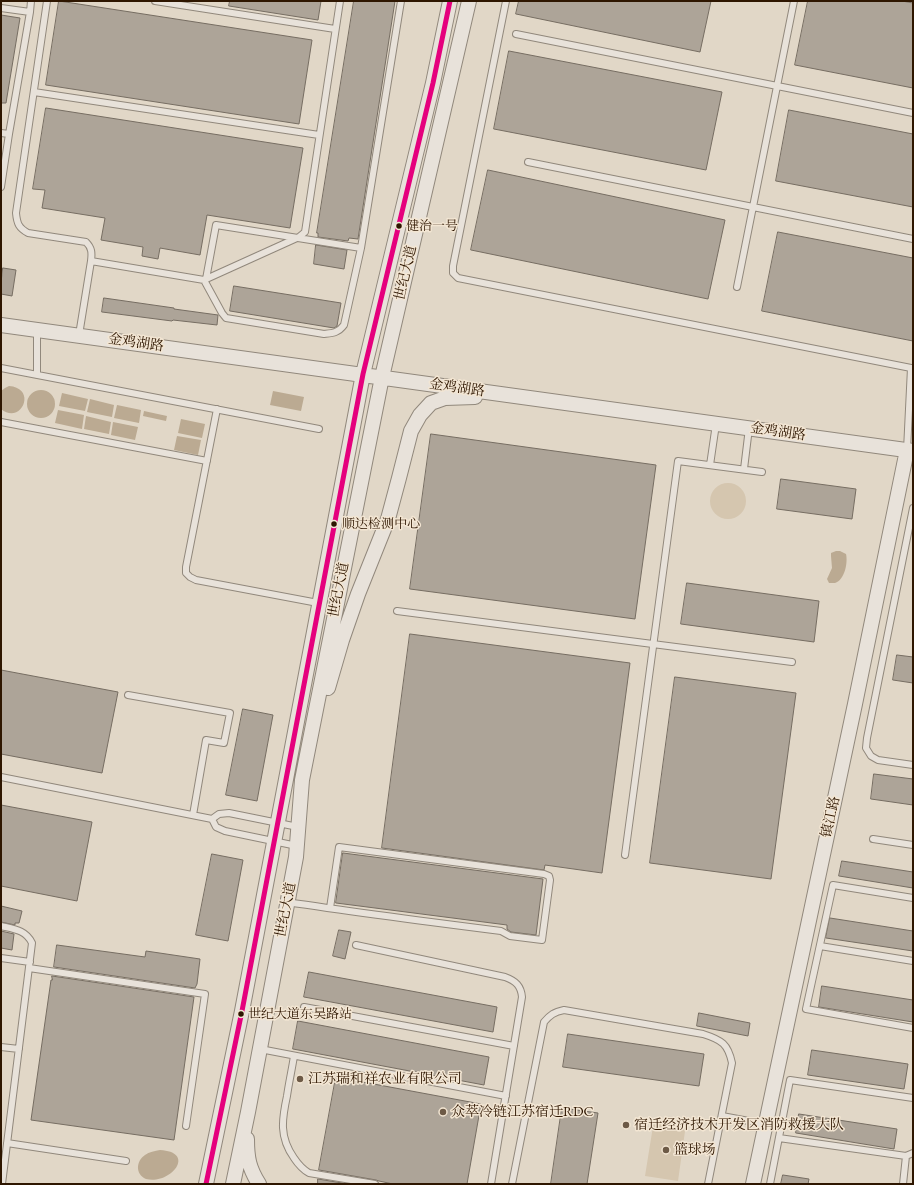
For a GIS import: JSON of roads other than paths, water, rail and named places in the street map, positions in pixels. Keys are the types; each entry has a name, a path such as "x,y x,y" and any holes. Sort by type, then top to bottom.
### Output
{"street":[{"name":"世纪大道","path":"206,1184 242,1011 318,603 363,374 433,83 450,1"},
{"name":"世纪大道","path":"233,1184 296,857 302,780 382,377 469,1"},
{"name":"金鸡湖路","path":"1,324 910,450"},
{"path":"302,780 342,640 358,594 388,518 410,431 420,415 431,403 445,398 520,396"},
{"name":"镇江路","path":"753,1184 910,450"},
{"path":"200,1184 242,1011"},
{"path":"248,1112 247,1154 252,1172 259,1184"}],"lane":[{"path":"1,187 31,1"},
{"path":"47,1 16,219 19,226 28,232 86,242 90,246 92,261 79,335"},
{"path":"155,1 335,29"},
{"path":"92,261 205,280 299,237 305,232 340,1"},
{"path":"361,248 216,225 205,280 226,318 324,334 340,331 344,325 361,248 401,1"},
{"path":"506,1 453,266 453,273 458,278 912,368 910,450"},
{"path":"737,287 794,1"},
{"path":"1,8 30,12"},
{"path":"516,34 913,113"},
{"path":"34,92 319,135"},
{"path":"1,133 9,134"},
{"path":"528,162 913,239"},
{"path":"37,329 37,375"},
{"path":"1,368 319,429"},
{"path":"217,409 186,573 190,578 196,580 318,603"},
{"path":"1,422 207,461"},
{"path":"710,465 716,424"},
{"path":"744,469 749,428"},
{"path":"625,855 678,461 762,472"},
{"path":"913,508 866,748 871,756 878,760 913,765"},
{"path":"397,611 792,662"},
{"path":"128,695 230,713 224,743 206,740 193,815"},
{"path":"1,777 212,819 219,814 229,813 298,827"},
{"path":"212,819 216,827 225,831 297,846"},
{"path":"873,839 913,845"},
{"path":"288,902 330,908 501,931 510,936 542,940 550,880 549,876 544,874 339,847 330,908"},
{"path":"913,898 833,885 806,1009 913,1028"},
{"path":"1,926 18,929 24,932 30,938 32,943 2,1184"},
{"path":"356,945 505,977 517,984 521,990 522,997 491,1184"},
{"path":"820,946 913,961"},
{"path":"1,958 30,965 206,994 186,1126"},
{"path":"304,1006 514,1046"},
{"path":"512,1184 541,1030 544,1022 549,1016 564,1010 704,1034 715,1038 729,1051 732,1063 708,1184"},
{"path":"1,1047 19,1049"},
{"path":"260,1049 506,1096"},
{"path":"294,1056 282,1127 287,1149 301,1168 309,1173 375,1184"},
{"path":"770,1184 790,1080 913,1098"},
{"path":"722,1116 765,1124"},
{"path":"1,1133 8,1134"},
{"path":"779,1138 906,1156 913,1153"},
{"path":"7,1143 126,1161"},
{"path":"903,1184 906,1156"}],"place":[{"name":"健治一号","path":"399,226"},
{"name":"顺达检测中心","path":"334,524"},
{"name":"世纪大道东吴路站","path":"241,1014"},
{"name":"江苏瑞和祥农业有限公司","path":"300,1079"},
{"name":"众萃冷链江苏宿迁RDC","path":"443,1112"},
{"name":"宿迁经济技术开发区消防救援大队","path":"626,1125"},
{"name":"篮球场","path":"666,1150"}]}
